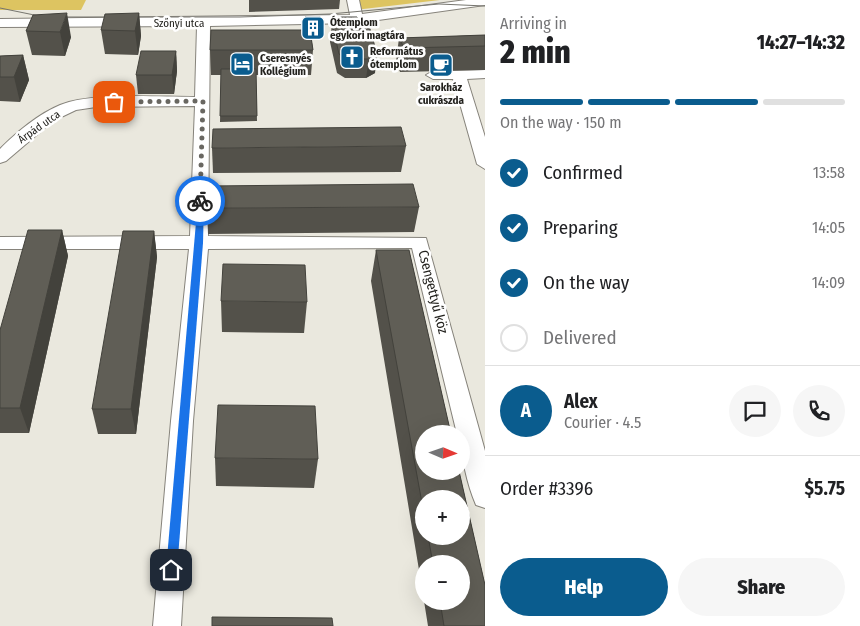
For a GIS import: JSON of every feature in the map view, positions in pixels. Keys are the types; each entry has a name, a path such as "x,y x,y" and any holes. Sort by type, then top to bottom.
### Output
{"street":[{"path":"353,0 357,19"},
{"name":"Szőnyi utca","path":"0,23 357,19 485,1"},
{"path":"167,626 182,421 199,243 204,22"},
{"path":"459,74 485,164"},
{"path":"433,75 485,74"},
{"name":"Árpád utca","path":"0,158 12,146 48,118 72,106 96,103 203,101"},
{"name":"Csengettyű köz","path":"199,243 420,242 485,497"},
{"path":"0,243 199,243"}],"shaded area":[{"path":"0,0 86,0 81,10 0,10"},
{"path":"353,0 440,0 355,10"}],"building":[{"path":"67,13 60,32 26,31 33,15"},
{"path":"139,13 135,31 101,30 105,14"},
{"path":"305,17 320,17 322,29 307,29"},
{"path":"338,17 357,17 358,23 368,22 377,54 369,59 347,59 339,54 332,23 339,23"},
{"path":"211,30 310,30 313,50 210,50"},
{"path":"485,35 485,46 404,48 399,38"},
{"path":"141,51 176,51 172,75 136,75"},
{"path":"23,55 14,77 0,77 0,56"},
{"path":"221,69 256,69 257,116 220,116"},
{"path":"401,127 406,146 212,148 213,129"},
{"path":"413,184 419,207 207,208 208,186"},
{"path":"28,230 62,230 20,408 0,408 0,330"},
{"path":"123,231 154,231 131,409 92,409"},
{"path":"376,250 409,250 449,425 415,425 415,464"},
{"path":"223,264 305,265 307,302 221,301"},
{"path":"218,405 315,406 318,459 215,458"},
{"path":"418,480 461,480 463,490 420,490"},
{"path":"470,519 485,585 485,626 444,626 441,610 470,610 470,555 431,555 430,545 470,545"},
{"path":"212,617 332,618 333,626 212,626"}],"tram line":[{"path":"0,8 44,17 240,17 330,14 439,4 485,6"}],"way so far":[{"path":"114,102 203,101 200,201"}],"place":[{"name":"Ótemplom egykori magtára","path":"313,28"},
{"name":"Református ótemplom","path":"352,57"},
{"name":"Cseresnyés Kollégium","path":"242,64"},
{"name":"Sarokház cukrászda","path":"441,65"}],"route":[{"path":"171,570 182,421 199,243 200,201"}]}
